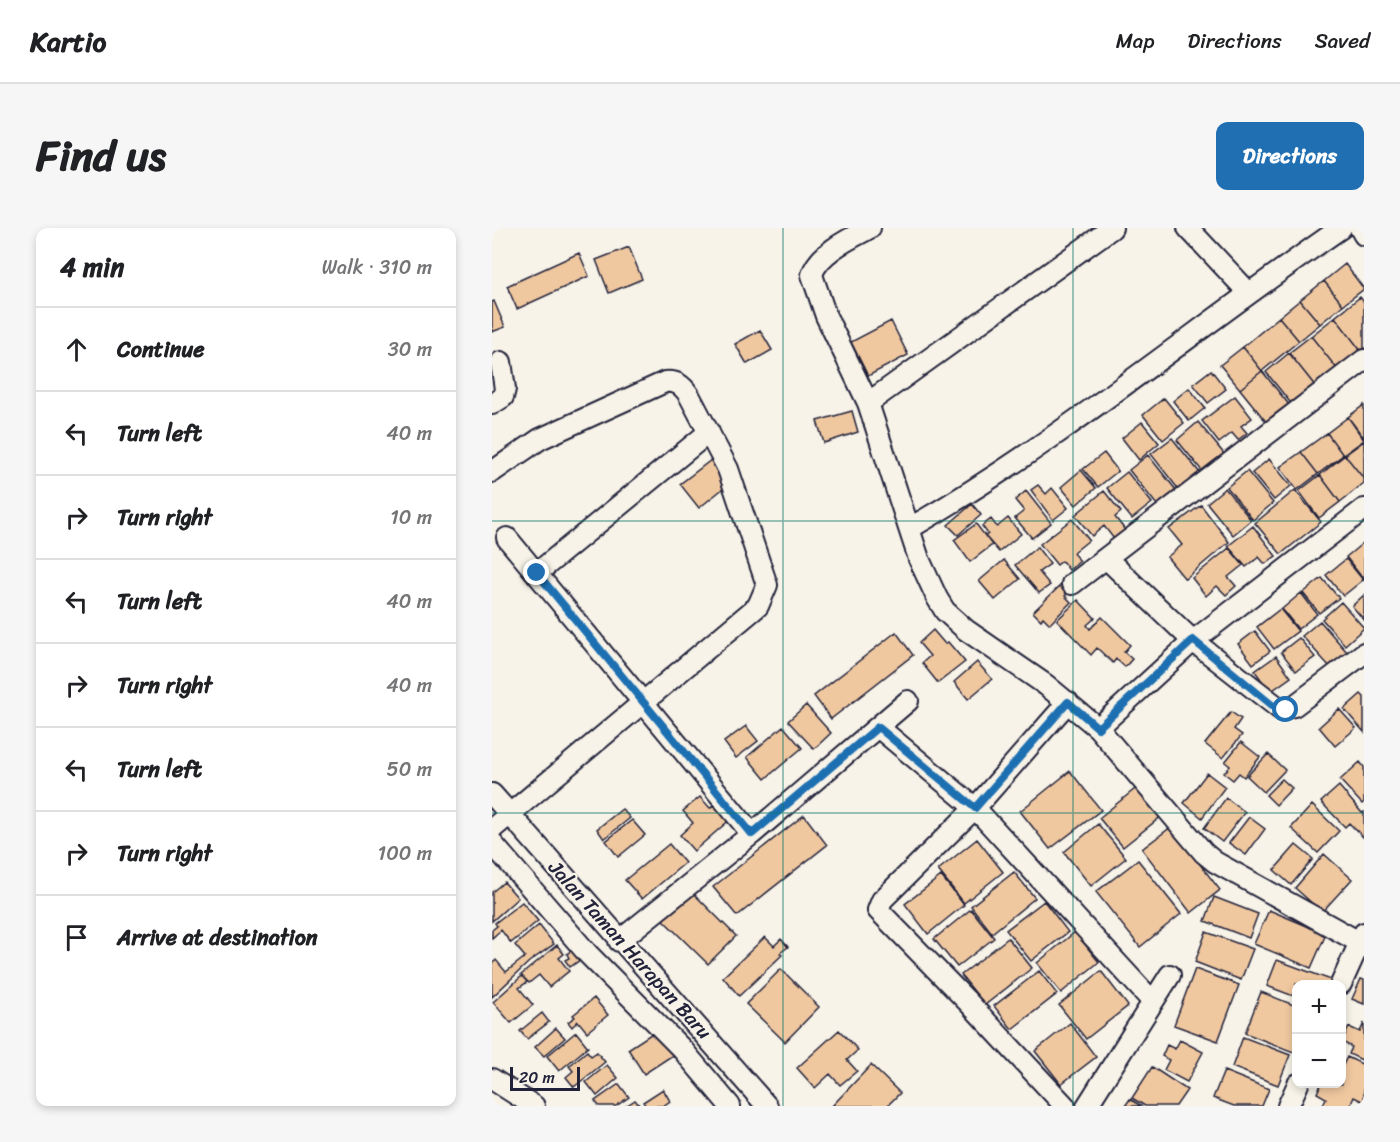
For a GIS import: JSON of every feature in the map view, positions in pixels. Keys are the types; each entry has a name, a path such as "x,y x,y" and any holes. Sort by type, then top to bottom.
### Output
{"street":[{"path":"870,228 852,237 818,262 812,275 826,316 868,403 919,559 936,598 945,611 966,630 1068,702 1098,728 1209,858 1361,938 1343,980"},
{"path":"868,403 1112,228"},
{"path":"1188,228 1248,292"},
{"path":"910,528 980,488 1248,292 1341,228"},
{"path":"1360,228 1364,235"},
{"path":"1072,584 1364,360"},
{"path":"492,404 503,397 505,389 501,362"},
{"path":"492,472 502,462 540,439 665,382 674,381 682,386 709,432 732,479 766,585 758,606 492,829"},
{"path":"537,573 709,432"},
{"path":"1098,728 1193,640 1364,509"},
{"path":"507,538 752,834"},
{"path":"1107,559 1193,640 1272,705 1286,710 1364,653"},
{"path":"619,941 752,834 908,701"},
{"path":"1065,1106 878,910 882,900 975,808 1068,702"},
{"path":"878,727 975,808 1153,1002"},
{"name":"Jalan Taman Harapan Baru","path":"492,794 766,1106"},
{"name":"Jalan Taman Harapan Baru","path":"492,843 588,954 664,1031 730,1106"},
{"path":"1087,1106 1170,975"},
{"path":"664,1031 684,1011"},
{"path":"492,1079 534,1106"},
{"path":"1288,1106 1296,1088"}],"building":[{"path":"629,247 642,279 609,293 596,260"},
{"path":"579,253 589,276 517,309 507,286"},
{"path":"1345,264 1364,289 1343,305 1324,281"},
{"path":"1324,281 1343,305 1320,324 1300,300"},
{"path":"1360,297 1364,302 1364,349 1361,351 1335,317"},
{"path":"1300,300 1320,324 1299,341 1279,317"},
{"path":"494,301 505,327 492,332 492,302"},
{"path":"1279,317 1299,341 1262,371 1243,347"},
{"path":"1335,317 1361,351 1338,370 1311,336"},
{"path":"891,321 908,355 868,376 851,342"},
{"path":"760,330 772,350 747,364 735,344"},
{"path":"1311,336 1338,370 1316,387 1289,353"},
{"path":"1243,347 1262,371 1240,389 1220,365"},
{"path":"1289,353 1316,387 1293,406 1266,372"},
{"path":"1211,370 1226,389 1208,403 1193,384"},
{"path":"1262,371 1290,406 1268,424 1240,389"},
{"path":"1189,388 1205,408 1189,421 1173,401"},
{"path":"1235,396 1252,418 1241,426 1247,433 1238,440 1232,433 1219,443 1202,421"},
{"path":"1164,398 1184,423 1163,440 1143,415"},
{"path":"1364,405 1364,438 1348,417"},
{"path":"852,411 858,432 824,443 817,421"},
{"path":"1348,417 1364,440 1343,455 1327,433"},
{"path":"1142,422 1159,443 1139,460 1122,438"},
{"path":"1198,422 1225,455 1203,472 1177,440"},
{"path":"1327,433 1343,455 1318,474 1301,452"},
{"path":"1172,438 1200,473 1179,490 1151,454"},
{"path":"1364,441 1364,479 1345,455"},
{"path":"1301,452 1318,474 1297,490 1280,467"},
{"path":"1104,453 1118,471 1098,487 1083,469"},
{"path":"1148,455 1176,490 1157,505 1129,470"},
{"path":"1345,455 1364,479 1364,483 1340,502 1320,475"},
{"path":"1269,459 1291,486 1274,500 1252,473"},
{"path":"711,460 730,483 699,508 680,484"},
{"path":"1081,470 1096,488 1076,505 1061,487"},
{"path":"1247,471 1273,503 1253,520 1227,487"},
{"path":"1127,472 1152,503 1132,519 1107,488"},
{"path":"1320,475 1340,502 1319,518 1299,491"},
{"path":"1038,485 1046,494 1052,488 1068,508 1053,520 1031,490"},
{"path":"1225,488 1251,520 1233,535 1207,503"},
{"path":"1295,490 1321,522 1281,554 1255,523"},
{"path":"1026,491 1051,523 1032,538 1015,518 1024,511 1015,500"},
{"path":"1104,491 1121,512 1115,517 1125,530 1114,539 1104,526 1092,536 1075,515"},
{"path":"972,504 981,515 958,535 948,525"},
{"path":"1201,505 1229,542 1185,579 1167,557 1182,545 1169,529"},
{"path":"1008,518 1021,534 999,552 985,536 988,534 982,526 991,519 997,527"},
{"path":"1072,519 1089,540 1073,553 1080,561 1069,570 1062,561 1057,565 1040,544"},
{"path":"976,524 992,545 970,562 954,540"},
{"path":"1253,526 1276,556 1265,564 1259,557 1246,567 1228,546"},
{"path":"1364,542 1364,580 1346,557"},
{"path":"1037,547 1050,564 1039,572 1050,585 1039,593 1015,565"},
{"path":"1229,548 1243,565 1228,577 1236,586 1226,595 1217,586 1206,596 1192,578"},
{"path":"1346,559 1363,580 1343,596 1326,575"},
{"path":"1004,560 1020,579 995,600 979,581"},
{"path":"1322,578 1339,598 1319,613 1303,593"},
{"path":"1067,579 1074,587 1065,596 1071,602 1050,624 1043,617 1041,620 1033,612"},
{"path":"1301,593 1317,614 1298,629 1282,609"},
{"path":"1364,595 1364,620 1352,606"},
{"path":"1078,600 1095,618 1087,625 1090,629 1102,617 1130,645 1124,652 1132,659 1125,667 1116,659 1113,663 1097,648 1091,655 1057,620"},
{"path":"1341,602 1364,628 1345,645 1322,619"},
{"path":"1280,609 1298,631 1274,649 1257,627"},
{"path":"1320,621 1347,652 1330,667 1302,636"},
{"path":"933,630 945,644 948,642 965,662 938,683 922,663 930,656 919,643"},
{"path":"1255,631 1270,651 1253,664 1238,644"},
{"path":"896,632 913,655 831,719 814,696"},
{"path":"1299,638 1315,657 1296,671 1281,652"},
{"path":"1276,656 1291,677 1270,692 1255,671"},
{"path":"977,662 992,679 968,699 954,682"},
{"path":"1361,694 1364,697 1364,732 1344,709"},
{"path":"806,705 831,733 814,749 788,721"},
{"path":"1339,709 1356,728 1335,746 1319,727"},
{"path":"1231,712 1241,719 1234,729 1242,735 1223,758 1205,744"},
{"path":"746,726 758,741 736,758 724,742"},
{"path":"783,726 802,748 765,779 747,757"},
{"path":"1241,742 1260,757 1244,777 1239,773 1233,780 1224,773 1230,766 1225,762"},
{"path":"1268,754 1285,770 1264,792 1247,776"},
{"path":"1360,762 1364,767 1364,802 1362,804 1340,780"},
{"path":"1070,771 1101,810 1050,849 1020,811"},
{"path":"1207,773 1225,787 1202,818 1184,803"},
{"path":"1282,779 1292,788 1276,805 1266,795"},
{"path":"1140,785 1163,815 1123,847 1099,818"},
{"path":"1339,786 1362,813 1364,812 1364,838 1349,823 1345,827 1321,802"},
{"path":"700,797 710,808 719,801 733,817 694,851 680,835 693,823 683,811"},
{"path":"1226,798 1245,812 1222,842 1204,828"},
{"path":"1312,805 1339,831 1318,853 1291,828"},
{"path":"622,809 630,818 604,839 597,829"},
{"path":"804,815 827,845 737,916 713,887"},
{"path":"1249,817 1265,829 1246,855 1229,843"},
{"path":"632,820 645,835 618,857 606,841"},
{"path":"1098,824 1126,858 1091,886 1064,852"},
{"path":"1171,827 1220,890 1191,913 1142,849"},
{"path":"977,839 1003,872 964,903 938,870"},
{"path":"669,844 685,863 642,899 625,880"},
{"path":"1296,845 1313,859 1291,885 1274,870"},
{"path":"1324,854 1352,879 1322,912 1295,888"},
{"path":"1138,860 1181,914 1140,947 1096,892"},
{"path":"1014,872 1035,898 992,933 971,906"},
{"path":"941,876 964,905 928,934 905,904"},
{"path":"504,882 518,898 492,921 492,892"},
{"path":"690,890 736,936 708,964 662,919"},
{"path":"1214,897 1258,914 1249,938 1205,921"},
{"path":"1044,901 1068,932 1031,961 1006,930"},
{"path":"522,902 538,921 511,943 501,930 492,938 492,930 497,926 495,923"},
{"path":"971,909 994,938 957,967 934,939"},
{"path":"1269,910 1326,934 1311,968 1254,944"},
{"path":"539,925 554,944 529,962 492,997 492,964 496,960 506,972 525,957 515,945"},
{"path":"1075,932 1099,962 1061,993 1037,963"},
{"path":"1206,932 1253,949 1241,980 1195,962"},
{"path":"765,937 774,946 781,939 788,947 739,996 723,977"},
{"path":"1008,938 1032,968 985,1005 961,975"},
{"path":"557,945 564,954 559,958 569,971 549,987 539,975 529,983 521,975"},
{"path":"574,948 583,958 570,967 565,960 569,958 567,954"},
{"path":"1277,960 1331,980 1292,980 1292,995 1267,986"},
{"path":"781,969 819,1007 785,1042 746,1004"},
{"path":"1195,969 1239,985 1218,1041 1174,1025"},
{"path":"1039,971 1057,994 1012,1029 994,1006"},
{"path":"1101,971 1128,1006 1086,1039 1059,1005"},
{"path":"522,976 527,982 519,988 533,1005 511,1023 493,1002"},
{"path":"1361,979 1364,980 1364,1004 1352,999"},
{"path":"1261,992 1292,1004 1292,1051 1245,1033"},
{"path":"594,998 608,1015 587,1032 578,1021 572,1027 568,1022 575,1017 573,1015"},
{"path":"542,1013 549,1022 527,1039 520,1031"},
{"path":"1070,1023 1096,1057 1061,1084 1035,1051"},
{"path":"1364,1023 1364,1061 1349,1054 1352,1047 1346,1044 1346,1033 1349,1027 1360,1032"},
{"path":"556,1028 565,1038 544,1056 535,1047"},
{"path":"657,1030 673,1055 644,1074 628,1049"},
{"path":"839,1030 858,1050 847,1060 857,1071 840,1085 830,1074 815,1088 797,1068"},
{"path":"576,1032 588,1047 559,1071 547,1056"},
{"path":"1243,1037 1290,1055 1278,1085 1232,1067"},
{"path":"1180,1040 1203,1052 1187,1082 1164,1070 1169,1060 1162,1056 1167,1045 1175,1049"},
{"path":"587,1051 591,1056 597,1052 605,1062 574,1087 566,1077 573,1071 569,1066"},
{"path":"1347,1057 1364,1065 1364,1102 1354,1097 1350,1106 1323,1105 1326,1098 1317,1093 1319,1088 1346,1088"},
{"path":"607,1065 618,1078 597,1096 586,1082"},
{"path":"871,1065 900,1093 887,1106 832,1106"},
{"path":"1152,1067 1187,1090 1176,1106 1145,1106 1132,1098"},
{"path":"1224,1071 1269,1089 1262,1106 1234,1106 1213,1098"},
{"path":"619,1084 629,1097 616,1106 599,1106 595,1101"},
{"path":"663,1089 670,1101 663,1106 646,1106 643,1102"},
{"path":"1130,1099 1141,1106 1125,1106"},
{"path":"635,1100 640,1106 626,1106"}],"route":[{"path":"537,573 752,834 878,727 975,808 1068,702 1098,728 1193,640 1272,705 1286,710"}]}
